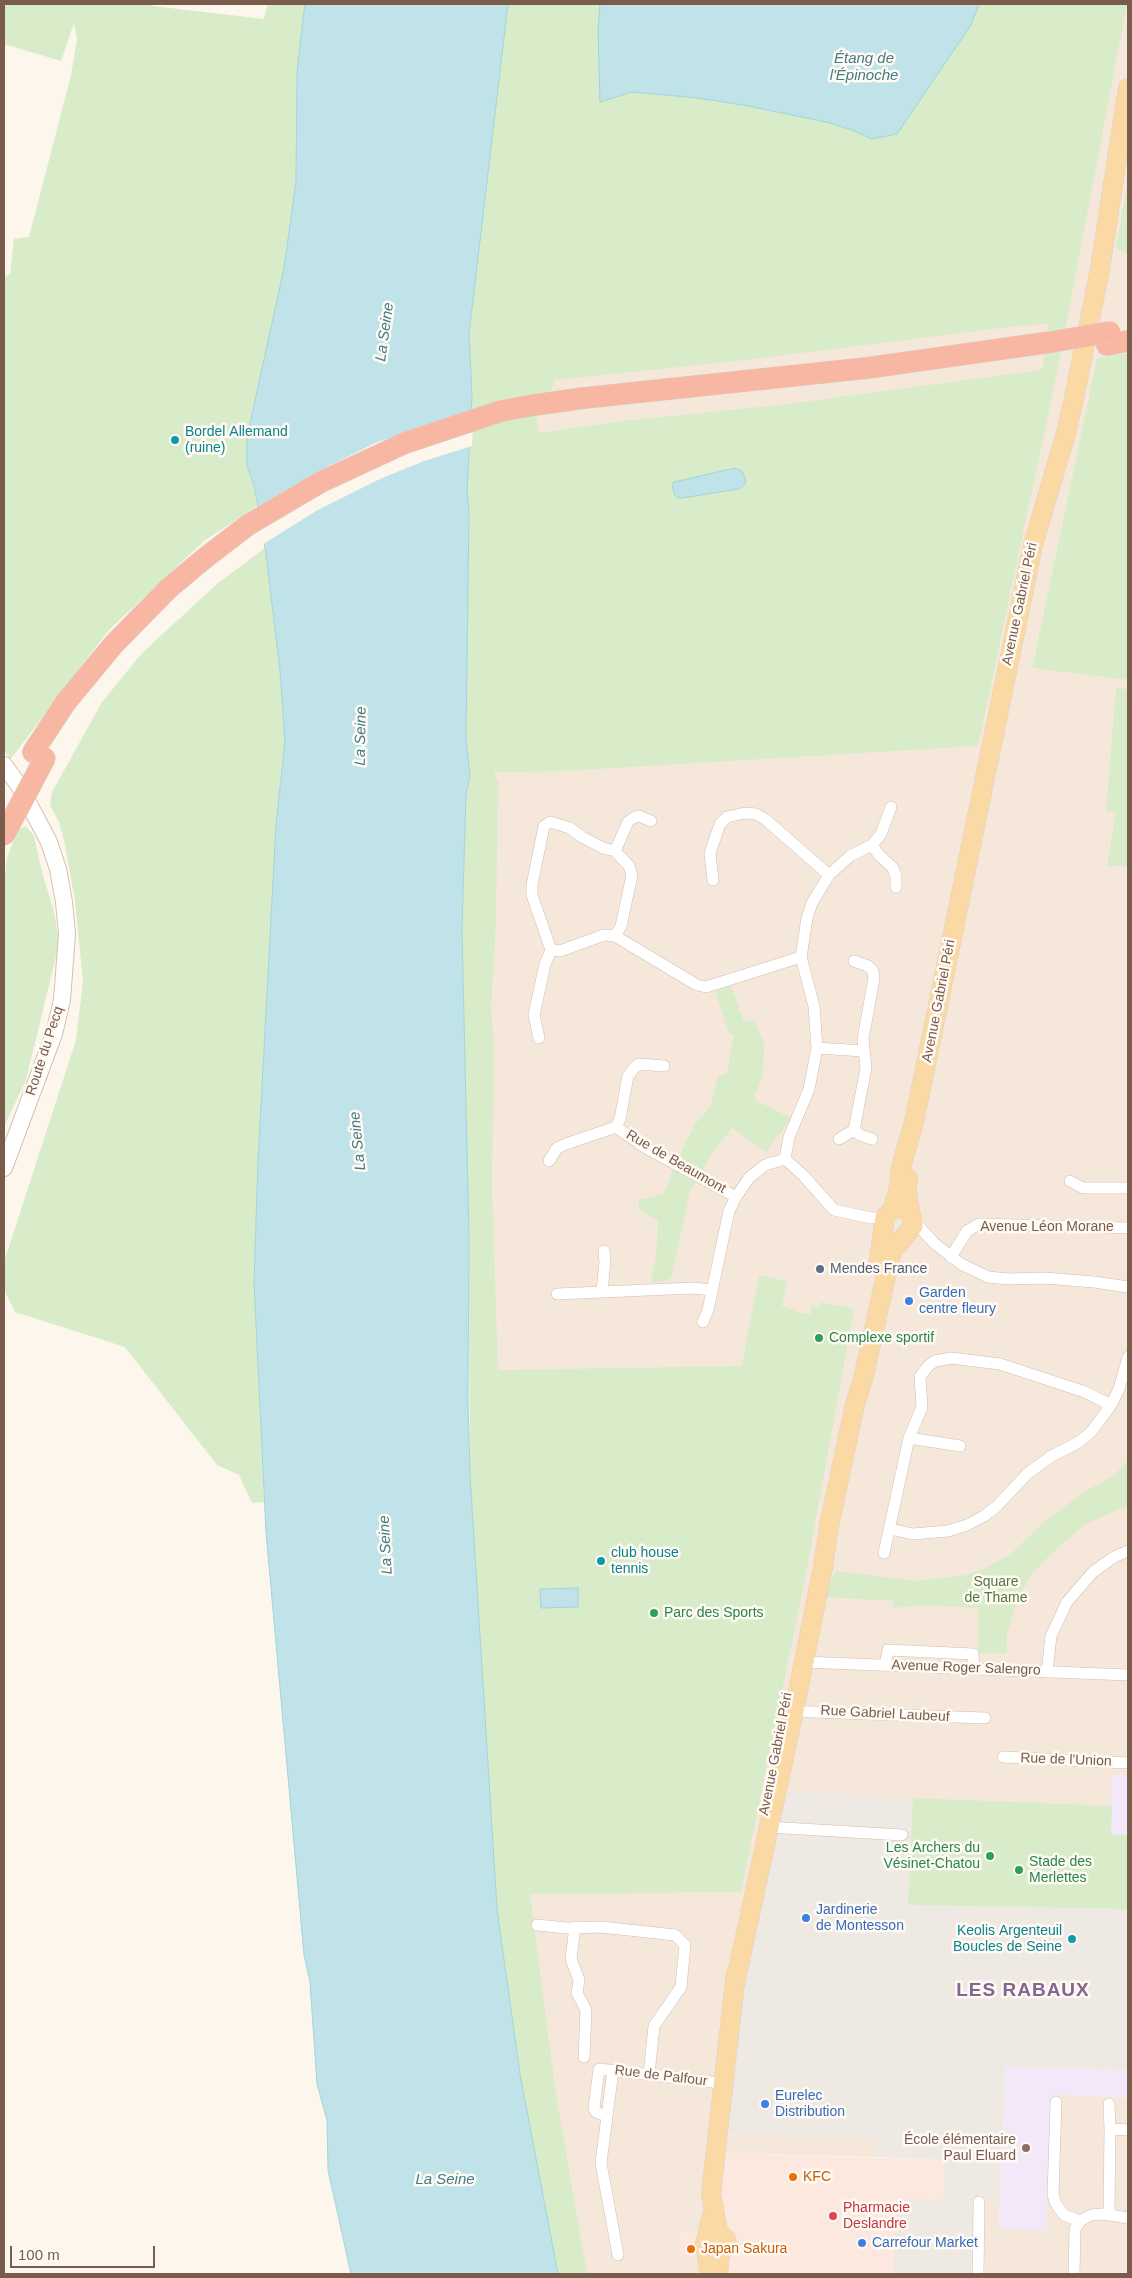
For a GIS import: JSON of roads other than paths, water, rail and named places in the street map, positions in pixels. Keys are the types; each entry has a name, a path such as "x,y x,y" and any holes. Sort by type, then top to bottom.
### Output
{"highway":[{"path":"4,803 33,752 66,702 114,644 169,588 248,525 321,482 397,446 478,418 870,379 1118,337"},
{"path":"4,835 45,758 101,681 126,651 175,602 232,555 302,509 382,468 436,446 536,412"}],"main road":[{"name":"Avenue Gabriel Péri","path":"799,1662 823,1567 829,1526 854,1404 900,1222 914,1122 1030,554 1066,433 1077,384 1100,269 1128,88"},
{"name":"Route du Pecq","path":"4,765 20,787 49,842 58,869 67,934 62,1000 54,1034 4,1168"},
{"name":"Avenue Gabriel Péri","path":"735,1984 791,1710 808,1615 807,1602 815,1566 829,1526"},
{"name":"Avenue Gabriel Péri","path":"718,2274 712,2211 712,2176 737,1954 744,1912 791,1710"},
{"name":"Avenue Gabriel Péri","path":"710,2274 714,2243"}],"street":[{"path":"785,1159 788,1138 809,1089 817,1048 814,1006 802,957 807,918 812,903 829,875 850,856 872,845 881,834 891,807"},
{"path":"713,880 710,853 720,824 727,817 744,813 756,814 765,819 829,875"},
{"path":"615,851 628,822 639,816 651,821"},
{"path":"540,1038 534,1015 544,964 550,950 532,895 532,886 544,826 550,822 570,828 603,848 615,851 629,866 632,875 621,926 615,936"},
{"path":"872,845 879,855 893,868 896,876 896,887"},
{"path":"550,950 560,951 604,935 615,936 697,985 706,988 802,957"},
{"path":"839,1139 854,1130 866,1068 863,1039 874,978 873,971 868,966 854,961"},
{"path":"817,1048 864,1051"},
{"name":"Rue de Beaumont","path":"549,1161 557,1148 616,1127 620,1119 628,1076 639,1064 664,1066"},
{"name":"Rue de Beaumont","path":"616,1127 646,1148 736,1197"},
{"path":"854,1130 860,1135 872,1138"},
{"path":"703,1322 708,1310 729,1211 736,1197 749,1178 765,1165 785,1159"},
{"path":"785,1159 803,1175 834,1210 900,1222 953,1254 973,1271 988,1277 1008,1279 1044,1278 1128,1287"},
{"path":"1070,1181 1083,1188 1128,1188"},
{"name":"Avenue Léon Morane","path":"953,1254 967,1231 979,1224 1128,1228"},
{"path":"602,1291 605,1262 604,1251"},
{"path":"557,1294 693,1288 712,1290"},
{"path":"890,1529 913,1534 948,1531 984,1516 1027,1474 1044,1461 1079,1442 1092,1431 1111,1405 1119,1389 1128,1357"},
{"path":"884,1553 909,1438 922,1407 920,1377 928,1366 943,1359 951,1358 1000,1364 1086,1392 1111,1405"},
{"path":"909,1438 960,1446"},
{"path":"1046,1672 1052,1636 1067,1602 1077,1588 1093,1572 1107,1561 1128,1551"},
{"path":"885,1666 888,1650 973,1654 974,1669"},
{"name":"Avenue Roger Salengro","path":"799,1662 1128,1675"},
{"name":"Rue Gabriel Laubeuf","path":"791,1710 985,1718"},
{"name":"Rue de l'Union","path":"1003,1757 1128,1762"},
{"path":"768,1827 902,1835"},
{"path":"537,1925 601,1928 675,1935 685,1945 681,1987 654,2026 649,2074"},
{"path":"575,1927 571,1959 579,1980 578,1993 586,2010 584,2057"},
{"name":"Rue de Palfour","path":"606,2116 596,2112 594,2108 599,2068 723,2085"},
{"path":"613,2070 601,2163 618,2255"},
{"path":"1056,2102 1053,2195 1056,2204 1064,2214 1080,2221"},
{"path":"1109,2104 1109,2214"},
{"path":"1110,2129 1128,2130"},
{"path":"978,2274 979,2202"},
{"path":"1074,2274 1075,2229 1080,2221 1091,2216 1109,2214 1128,2218"}],"water":[{"name":"La Seine","path":"305,4 508,4 469,334 472,396 467,491 469,511 466,738 470,776 466,795 462,930 469,1237 468,1401 470,1474 497,1909 520,2074 558,2274 351,2274 328,2170 327,2120 317,2084 310,1982 304,1955 266,1532 254,1282 258,1161 276,825 285,742 280,671 266,554 254,485 247,466 247,437 284,268 296,181 297,71"},
{"name":"Étang de l'Épinoche","path":"600,4 979,4 971,25 897,134 872,139 852,130 826,122 698,98 632,92 600,102 598,29"},
{"path":"735,468 742,471 746,480 745,484 739,489 682,498 678,498 674,494 672,484 674,482"},
{"path":"578,1588 578,1607 541,1608 540,1589"}],"place":[{"name":"Bordel Allemand (ruine)","path":"175,440"},
{"name":"Mendes France","path":"820,1269"},
{"name":"Garden centre fleury","path":"909,1301"},
{"name":"Complexe sportif","path":"819,1338"},
{"name":"club house tennis","path":"601,1561"},
{"name":"Parc des Sports","path":"654,1613"},
{"name":"Les Archers du Vésinet-Chatou","path":"990,1856"},
{"name":"Stade des Merlettes","path":"1019,1870"},
{"name":"Jardinerie de Montesson","path":"806,1918"},
{"name":"Keolis Argenteuil Boucles de Seine","path":"1072,1939"},
{"name":"Eurelec Distribution","path":"765,2104"},
{"name":"École élémentaire Paul Eluard","path":"1026,2148"},
{"name":"KFC","path":"793,2177"},
{"name":"Pharmacie Deslandre","path":"833,2216"},
{"name":"Carrefour Market","path":"862,2243"},
{"name":"Japan Sakura","path":"691,2249"}],"district":[{"name":"LES RABAUX","path":"1023,1991"}],"park label":[{"name":"Square de Thame","path":"996,1590"}]}
